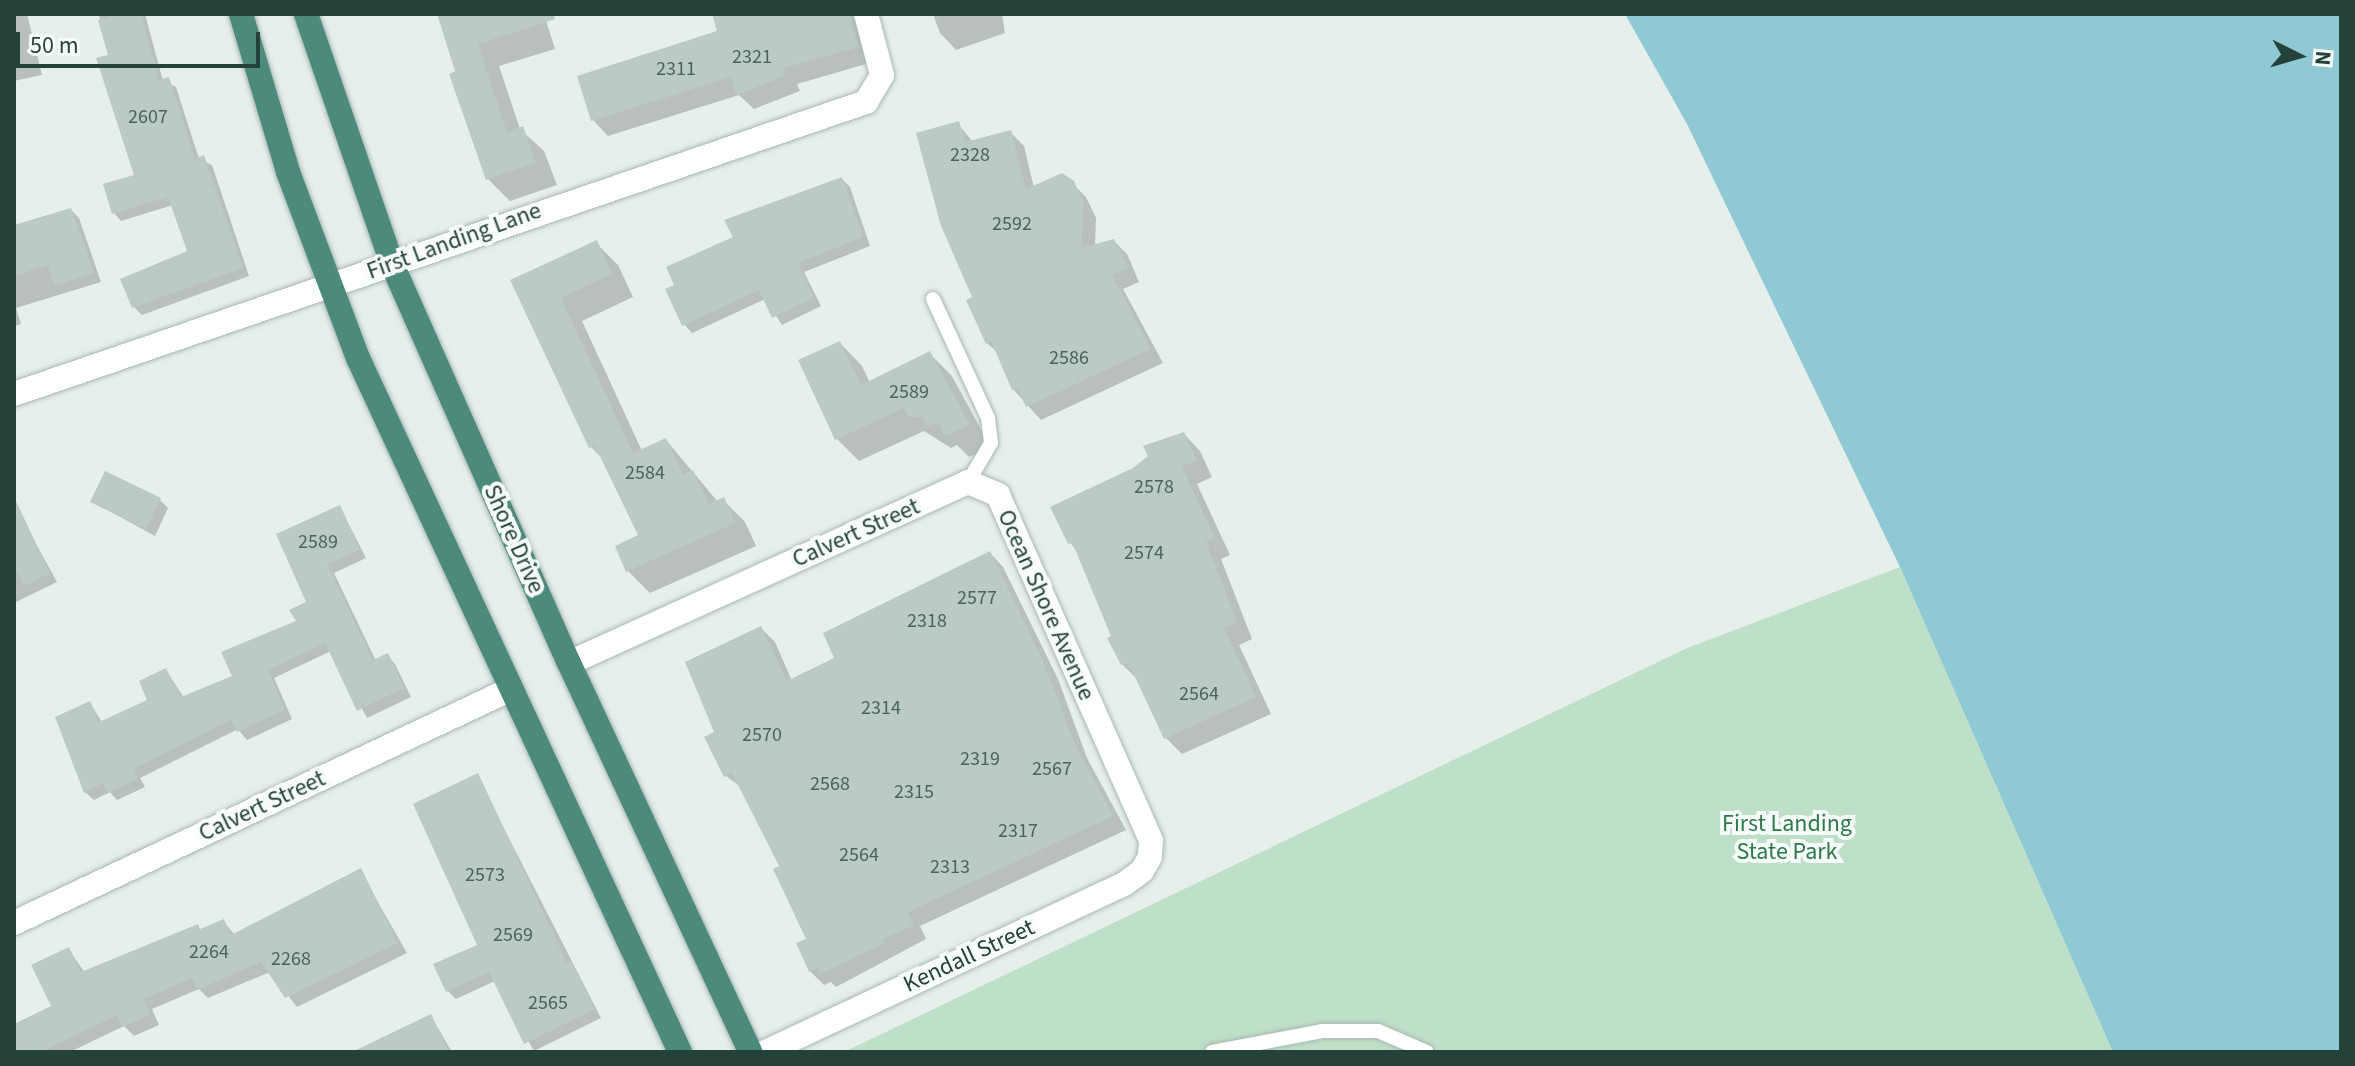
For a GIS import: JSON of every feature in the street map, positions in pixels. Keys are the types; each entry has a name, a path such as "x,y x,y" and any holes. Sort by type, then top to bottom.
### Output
{"highway":[{"path":"241,14 288,172 358,358 680,1052"},
{"name":"Shore Drive","path":"306,14 392,264 569,663 750,1052"}],"street":[{"name":"First Landing Lane","path":"14,394 866,102 882,75 866,14"},
{"name":"Calvert Street","path":"569,663 968,482"},
{"name":"Ocean Shore Avenue","path":"968,482 998,495 1151,841"},
{"name":"Calvert Street","path":"14,923 511,689"},
{"name":"Kendall Street","path":"765,1052 1124,884 1142,871 1151,841"}],"lane":[{"path":"933,299 988,418 991,443 968,482"},
{"path":"1212,1052 1322,1031 1378,1031 1427,1052"}],"green space":[{"name":"First Landing State Park","path":"1900,567 2113,1052 844,1052 1685,649"}],"water":[{"path":"1625,14 2341,14 2341,1052 2113,1052 1900,567 1687,124"}],"building":[{"path":"118,14 141,14 159,80 169,77 195,159 204,155 243,268 132,308 120,279 187,251 168,197 112,214 103,184 134,175 96,58 108,55 98,20"},
{"path":"437,14 554,14 555,19 478,44 507,132 523,126 536,163 486,180 449,74 455,71"},
{"path":"712,14 850,14 859,47 783,68 785,76 736,95 731,77 591,121 577,76 717,31"},
{"path":"959,121 965,142 1011,130 1026,189 1062,173 1074,181 1084,203 1081,248 1114,239 1128,268 1112,275 1151,349 1026,407 1018,389 1012,390 991,341 986,344 966,300 972,297 941,226 916,133"},
{"path":"842,177 863,237 798,263 814,297 772,318 759,290 682,326 665,289 674,285 666,267 733,237 724,220"},
{"path":"71,208 94,273 54,286 48,265 14,276 14,225"},
{"path":"597,240 612,274 561,298 633,453 666,438 683,475 693,470 709,504 724,497 735,523 626,572 615,546 638,535 595,446 589,448 510,280"},
{"path":"840,341 861,385 930,351 970,425 945,436 938,422 927,427 923,417 908,417 904,408 835,440 798,360"},
{"path":"1184,432 1197,460 1182,467 1215,538 1206,542 1237,622 1224,628 1256,697 1164,739 1135,677 1126,663 1121,665 1107,638 1111,636 1072,542 1068,544 1050,507 1133,468 1148,456 1143,446"},
{"path":"105,471 161,498 146,529 90,502"},
{"path":"14,497 50,573 24,586 14,566"},
{"path":"340,505 360,550 327,564 373,660 388,653 404,688 357,711 325,643 268,670 285,710 237,732 231,720 134,769 138,779 108,793 103,783 84,793 55,717 90,701 99,722 147,700 139,681 166,668 181,697 232,676 221,652 296,621 289,610 306,602 276,534"},
{"path":"990,551 1044,663 1074,742 1113,816 908,912 914,925 883,939 885,943 820,974 818,968 809,972 796,943 806,939 773,869 779,866 732,773 724,777 704,737 714,732 685,662 761,626 787,681 834,658 823,633"},
{"path":"478,773 567,963 571,961 595,1009 524,1044 489,972 446,992 433,964 477,945 413,804"},
{"path":"361,868 398,943 285,998 261,962 197,990 192,978 144,999 150,1015 122,1027 117,1015 41,1052 14,1052 14,1024 51,1006 31,965 69,947 81,972 198,924 200,929 224,919 231,935"},
{"path":"431,1014 449,1052 352,1052"}]}
